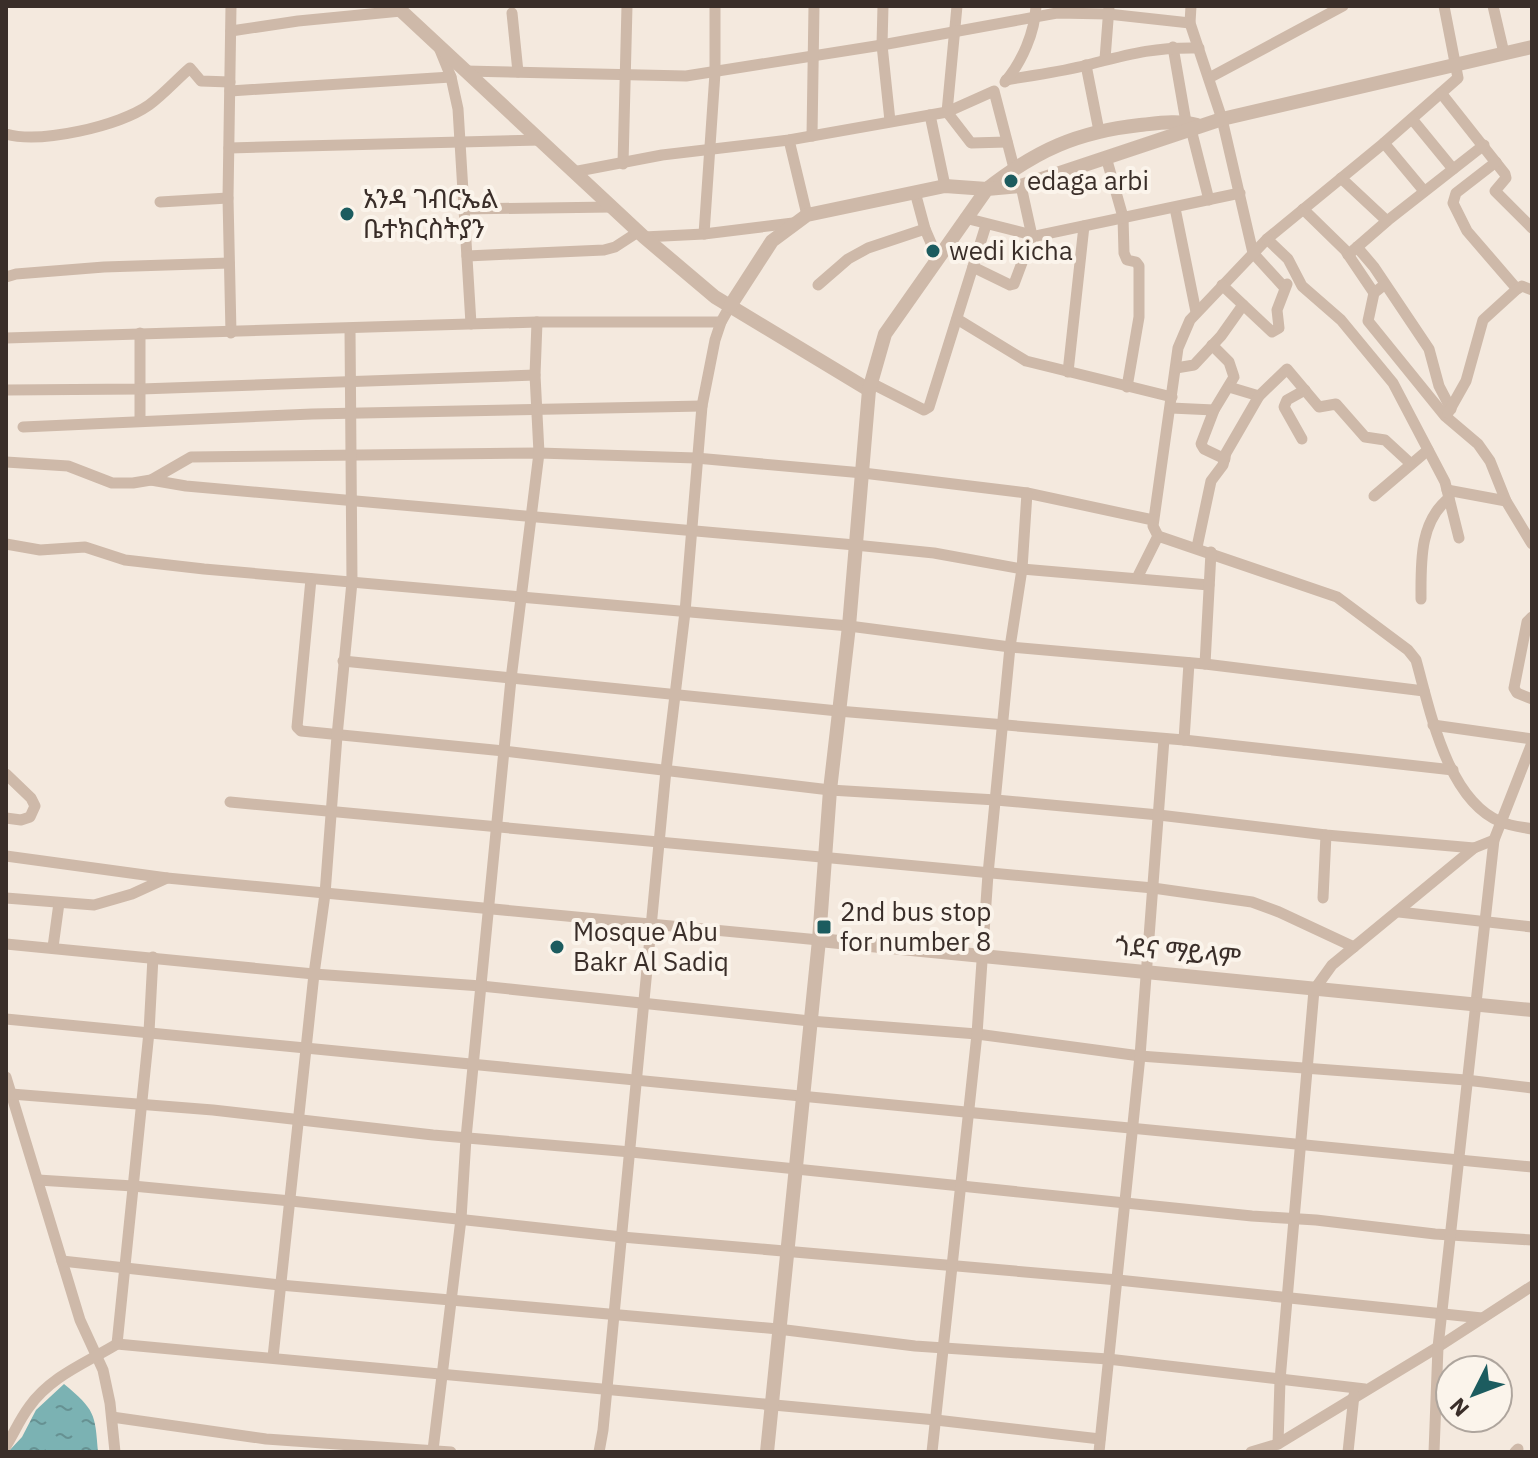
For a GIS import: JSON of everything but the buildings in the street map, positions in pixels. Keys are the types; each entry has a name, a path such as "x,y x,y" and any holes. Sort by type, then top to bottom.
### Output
{"street":[{"path":"231,6 228,198 231,333"},
{"path":"623,164 627,6"},
{"path":"704,234 715,73 715,6"},
{"path":"812,136 814,6"},
{"path":"883,6 882,45 890,121"},
{"path":"957,6 947,112 971,143 1007,142"},
{"path":"1191,6 1190,23 1222,119 1253,253 1284,287"},
{"path":"1209,78 1343,6"},
{"path":"1444,6 1458,78 1267,239 1196,312 1182,337 1153,520 1154,532 1347,602 1412,654 1433,725 1453,770 1475,802 1501,822 1532,829"},
{"path":"1493,6 1504,53"},
{"path":"231,31 399,8 438,46 458,74 541,140 641,235 730,306 870,386 927,410 986,225"},
{"path":"6,134 62,134 117,121 146,108 190,68 201,81 230,87 518,72 663,77 715,73 882,45 1035,11 1108,10 1190,23"},
{"path":"1105,59 1108,10"},
{"path":"573,172 642,158 789,140 947,112 994,91 1006,80 1022,56 1035,11"},
{"path":"512,13 518,72"},
{"path":"1006,80 1086,65 1125,53 1173,47 1199,48"},
{"path":"1173,47 1209,200"},
{"path":"467,256 604,250 641,235 704,234 800,219 945,186 987,189 1021,186 1193,126 1532,47"},
{"path":"1086,65 1099,131"},
{"path":"458,74 471,324"},
{"path":"994,91 1014,168"},
{"path":"1441,93 1484,145 1506,178 1495,191 1532,228"},
{"path":"930,115 945,186"},
{"path":"1412,119 1467,183"},
{"path":"767,1452 819,940 830,790 849,626 870,386 885,334 987,189 1014,168 1046,149 1099,131 1193,126"},
{"path":"229,148 541,140"},
{"path":"789,140 800,219"},
{"path":"1384,143 1424,191"},
{"path":"1353,251 1484,145"},
{"path":"1106,157 1123,217 1124,253 1127,260 1138,263 1141,284 1139,317 1127,387"},
{"path":"1496,162 1453,197 1457,215 1467,231 1517,289"},
{"path":"1341,178 1387,221"},
{"path":"973,267 1012,285 1032,236 1021,186"},
{"path":"915,192 937,257"},
{"path":"965,218 1032,236 1240,193"},
{"path":"160,202 228,198"},
{"path":"463,209 612,207"},
{"path":"1175,208 1196,312"},
{"path":"1303,209 1374,267 1379,289 1429,349 1448,412"},
{"path":"599,1452 631,1152 666,770 685,612 702,406 721,322 772,241 800,219"},
{"path":"1068,372 1084,226"},
{"path":"818,285 848,259 868,248 925,229"},
{"path":"1267,239 1288,259 1302,286 1341,320 1393,383 1442,475 1459,538"},
{"path":"6,277 104,267 229,263"},
{"path":"1222,285 1269,331 1275,331 1279,328 1277,310 1284,287 1295,275"},
{"path":"1448,412 1471,368 1480,325 1517,289 1522,286 1532,290"},
{"path":"1379,289 1368,321 1408,371 1478,444 1506,501 1532,544"},
{"path":"1176,368 1194,365 1243,305"},
{"path":"957,319 1026,361 1172,402 1214,410"},
{"path":"6,338 537,322 721,322"},
{"path":"433,1450 461,1219 466,1138 511,679 539,453 535,375 537,322"},
{"path":"273,1357 325,894 352,582 350,329"},
{"path":"140,333 140,421"},
{"path":"1212,345 1231,365 1234,377 1214,410 1202,447 1225,459"},
{"path":"1197,547 1210,485 1259,396 1287,369 1319,407 1336,404 1365,437 1385,440 1410,463"},
{"path":"1393,383 1408,371"},
{"path":"7,390 141,389 535,375"},
{"path":"1229,387 1259,396"},
{"path":"1302,439 1284,407 1287,400 1305,390"},
{"path":"23,427 350,413 702,406"},
{"path":"1374,496 1428,450"},
{"path":"151,480 191,457 539,453 696,458 863,473 1027,493 1153,520"},
{"path":"6,462 68,466 112,483 151,480 186,486 855,545 934,553 1022,569 1209,585"},
{"path":"932,1452 977,1034 988,874 1010,647 1022,569 1027,493"},
{"path":"1448,494 1506,501"},
{"path":"1421,599 1426,531 1448,494"},
{"path":"1137,578 1158,536"},
{"path":"6,544 40,550 85,547 125,560 311,579 849,626 1010,647 1205,664 1424,691"},
{"path":"1205,664 1211,552"},
{"path":"311,579 297,727 301,731 504,751 830,790 996,800 1474,848"},
{"path":"1532,617 1527,622 1514,688 1517,693 1532,699"},
{"path":"343,661 838,711 1184,740 1453,770"},
{"path":"1184,740 1189,663"},
{"path":"1433,725 1532,741 1494,840 1449,1234 1438,1347 1434,1452"},
{"path":"6,1446 28,1407 45,1389 74,1367 117,1344 936,1420 1099,1446 1140,1056 1164,739"},
{"path":"6,774 31,798 35,806 30,817 21,820 6,818"},
{"path":"230,802 1153,888 1252,902 1354,947"},
{"path":"1323,898 1326,835"},
{"path":"1278,1444 1280,1380 1314,990 1332,965 1474,848 1494,840"},
{"path":"6,856 167,878 819,940"},
{"path":"6,898 94,905 111,902 167,878"},
{"path":"53,947 59,903"},
{"path":"1399,912 1532,927"},
{"name":"ጎደና ማይላም","path":"819,940 1532,1010"},
{"path":"6,944 314,974 481,986 810,1021 977,1034 1140,1056 1466,1080 1532,1088"},
{"path":"117,1344 149,1032 153,957"},
{"path":"6,1019 1532,1167"},
{"path":"6,1077 80,1320 103,1370 115,1452"},
{"path":"11,1094 299,1119 1125,1203 1532,1240"},
{"path":"38,1180 291,1201 622,1237 953,1264 1482,1318"},
{"path":"62,1261 280,1285 778,1329 944,1348 1108,1359 1359,1392"},
{"path":"1251,1452 1278,1444 1532,1286"},
{"path":"1348,1452 1359,1392"},
{"path":"112,1417 266,1439 451,1452"}],"water":[{"path":"64,1384 92,1413 98,1452 8,1452 22,1437 36,1410"}],"place":[{"name":"edaga arbi","path":"1011,181"},
{"name":"አንዳ ገብርኤል ቤተክርስትያን","path":"347,214"},
{"name":"wedi kicha","path":"933,251"},
{"name":"2nd bus stop for number 8","path":"824,927"},
{"name":"Mosque Abu Bakr Al Sadiq","path":"557,947"}]}
